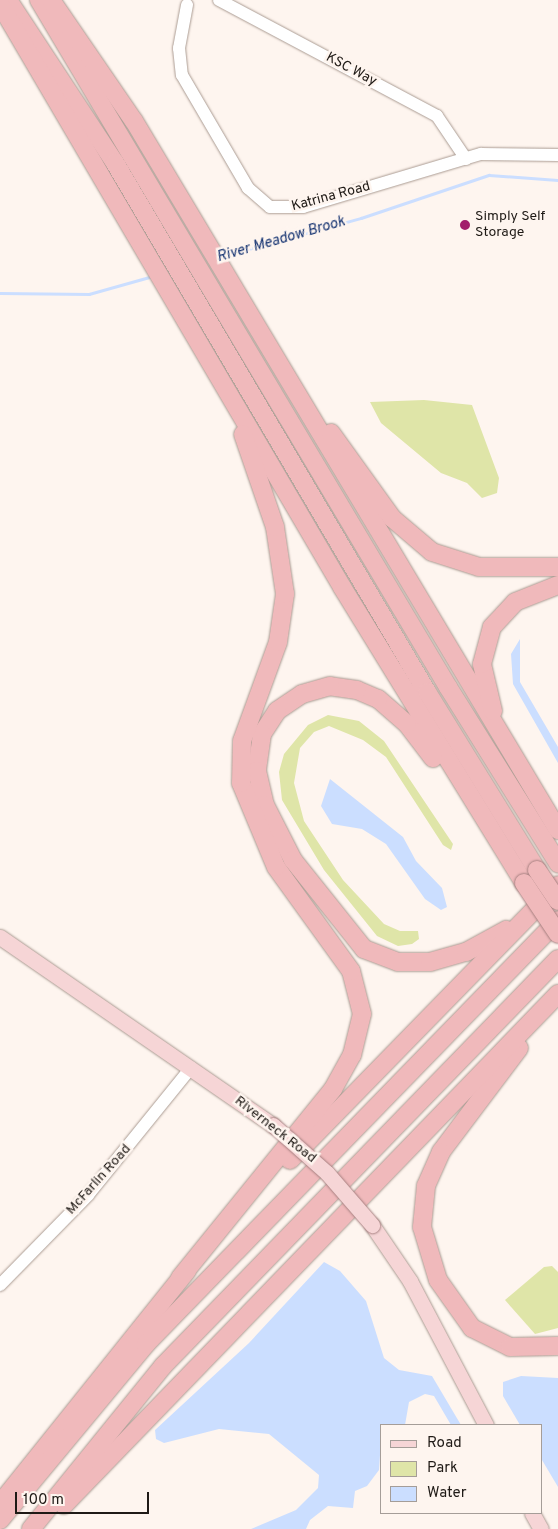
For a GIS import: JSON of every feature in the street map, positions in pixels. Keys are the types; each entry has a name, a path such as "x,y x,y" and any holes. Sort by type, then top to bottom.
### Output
{"highway":[{"path":"8,0 94,129 558,901"},
{"path":"38,0 555,859"},
{"path":"51,0 134,121 558,830"},
{"path":"0,4 352,603 524,883 558,934"},
{"path":"252,320 384,509 414,541 440,557 469,566 558,567"},
{"path":"0,1504 333,1089 352,1055 362,1014 351,971 276,867 241,783 242,741 281,633 285,584 275,527 232,396"},
{"path":"534,792 490,704 482,674 483,653 492,627 509,607 532,592 558,585"},
{"path":"524,883 418,738 378,699 348,688 319,688 293,698 272,718 257,752 265,804 302,874 364,949 398,962 442,960 476,947 531,913"},
{"path":"180,1278 558,885"},
{"path":"0,1520 146,1344 558,920"},
{"path":"31,1529 163,1366 558,959"},
{"path":"41,1529 558,994"},
{"path":"558,998 444,1146 426,1186 422,1218 433,1269 464,1320 490,1340 510,1347 558,1346"}],"main road":[{"name":"Riverneck Road","path":"0,937 273,1125 322,1167 372,1225 410,1281 485,1424"},
{"path":"533,1514 541,1529"}],"street":[{"name":"KSC Way","path":"219,0 437,116 466,158"},
{"name":"Katrina Road","path":"187,5 179,48 182,75 248,188 266,205 303,207 466,158 498,152 558,155"},
{"name":"McFarlin Road","path":"0,1284 88,1194 191,1068"}],"green space":[{"path":"424,400 472,405 499,478 497,493 482,498 467,483 441,473 381,423 370,402"},
{"path":"328,715 359,721 384,741 453,844 451,850 443,845 386,757 363,740 329,726 314,732 300,748 294,783 304,821 343,880 384,924 400,931 418,931 419,939 412,944 398,946 377,936 324,870 282,800 279,772 284,754 308,725"},
{"path":"552,1266 558,1272 558,1328 535,1334 505,1300 544,1267"}],"water":[{"path":"520,639 520,682 558,747 558,763 513,684 511,654"},
{"path":"330,779 403,837 416,861 442,888 447,907 441,910 425,899 386,844 362,829 332,824 321,806"},
{"path":"324,1262 340,1271 366,1301 384,1358 399,1370 432,1376 460,1424 450,1424 434,1396 425,1394 409,1402 405,1424 380,1424 379,1470 367,1486 355,1491 353,1508 328,1506 310,1520 306,1529 251,1529 296,1510 318,1488 319,1475 269,1434 219,1429 164,1443 156,1439 155,1430 249,1343"},
{"path":"521,1376 558,1378 558,1487 543,1462 543,1424 519,1424 503,1396 503,1382"}],"waterway":[{"name":"River Meadow Brook","path":"223,256 361,218 489,175 558,180"},
{"name":"River Meadow Brook","path":"0,293 89,294 153,276"}],"place":[{"name":"Simply Self Storage","path":"465,225"}]}
